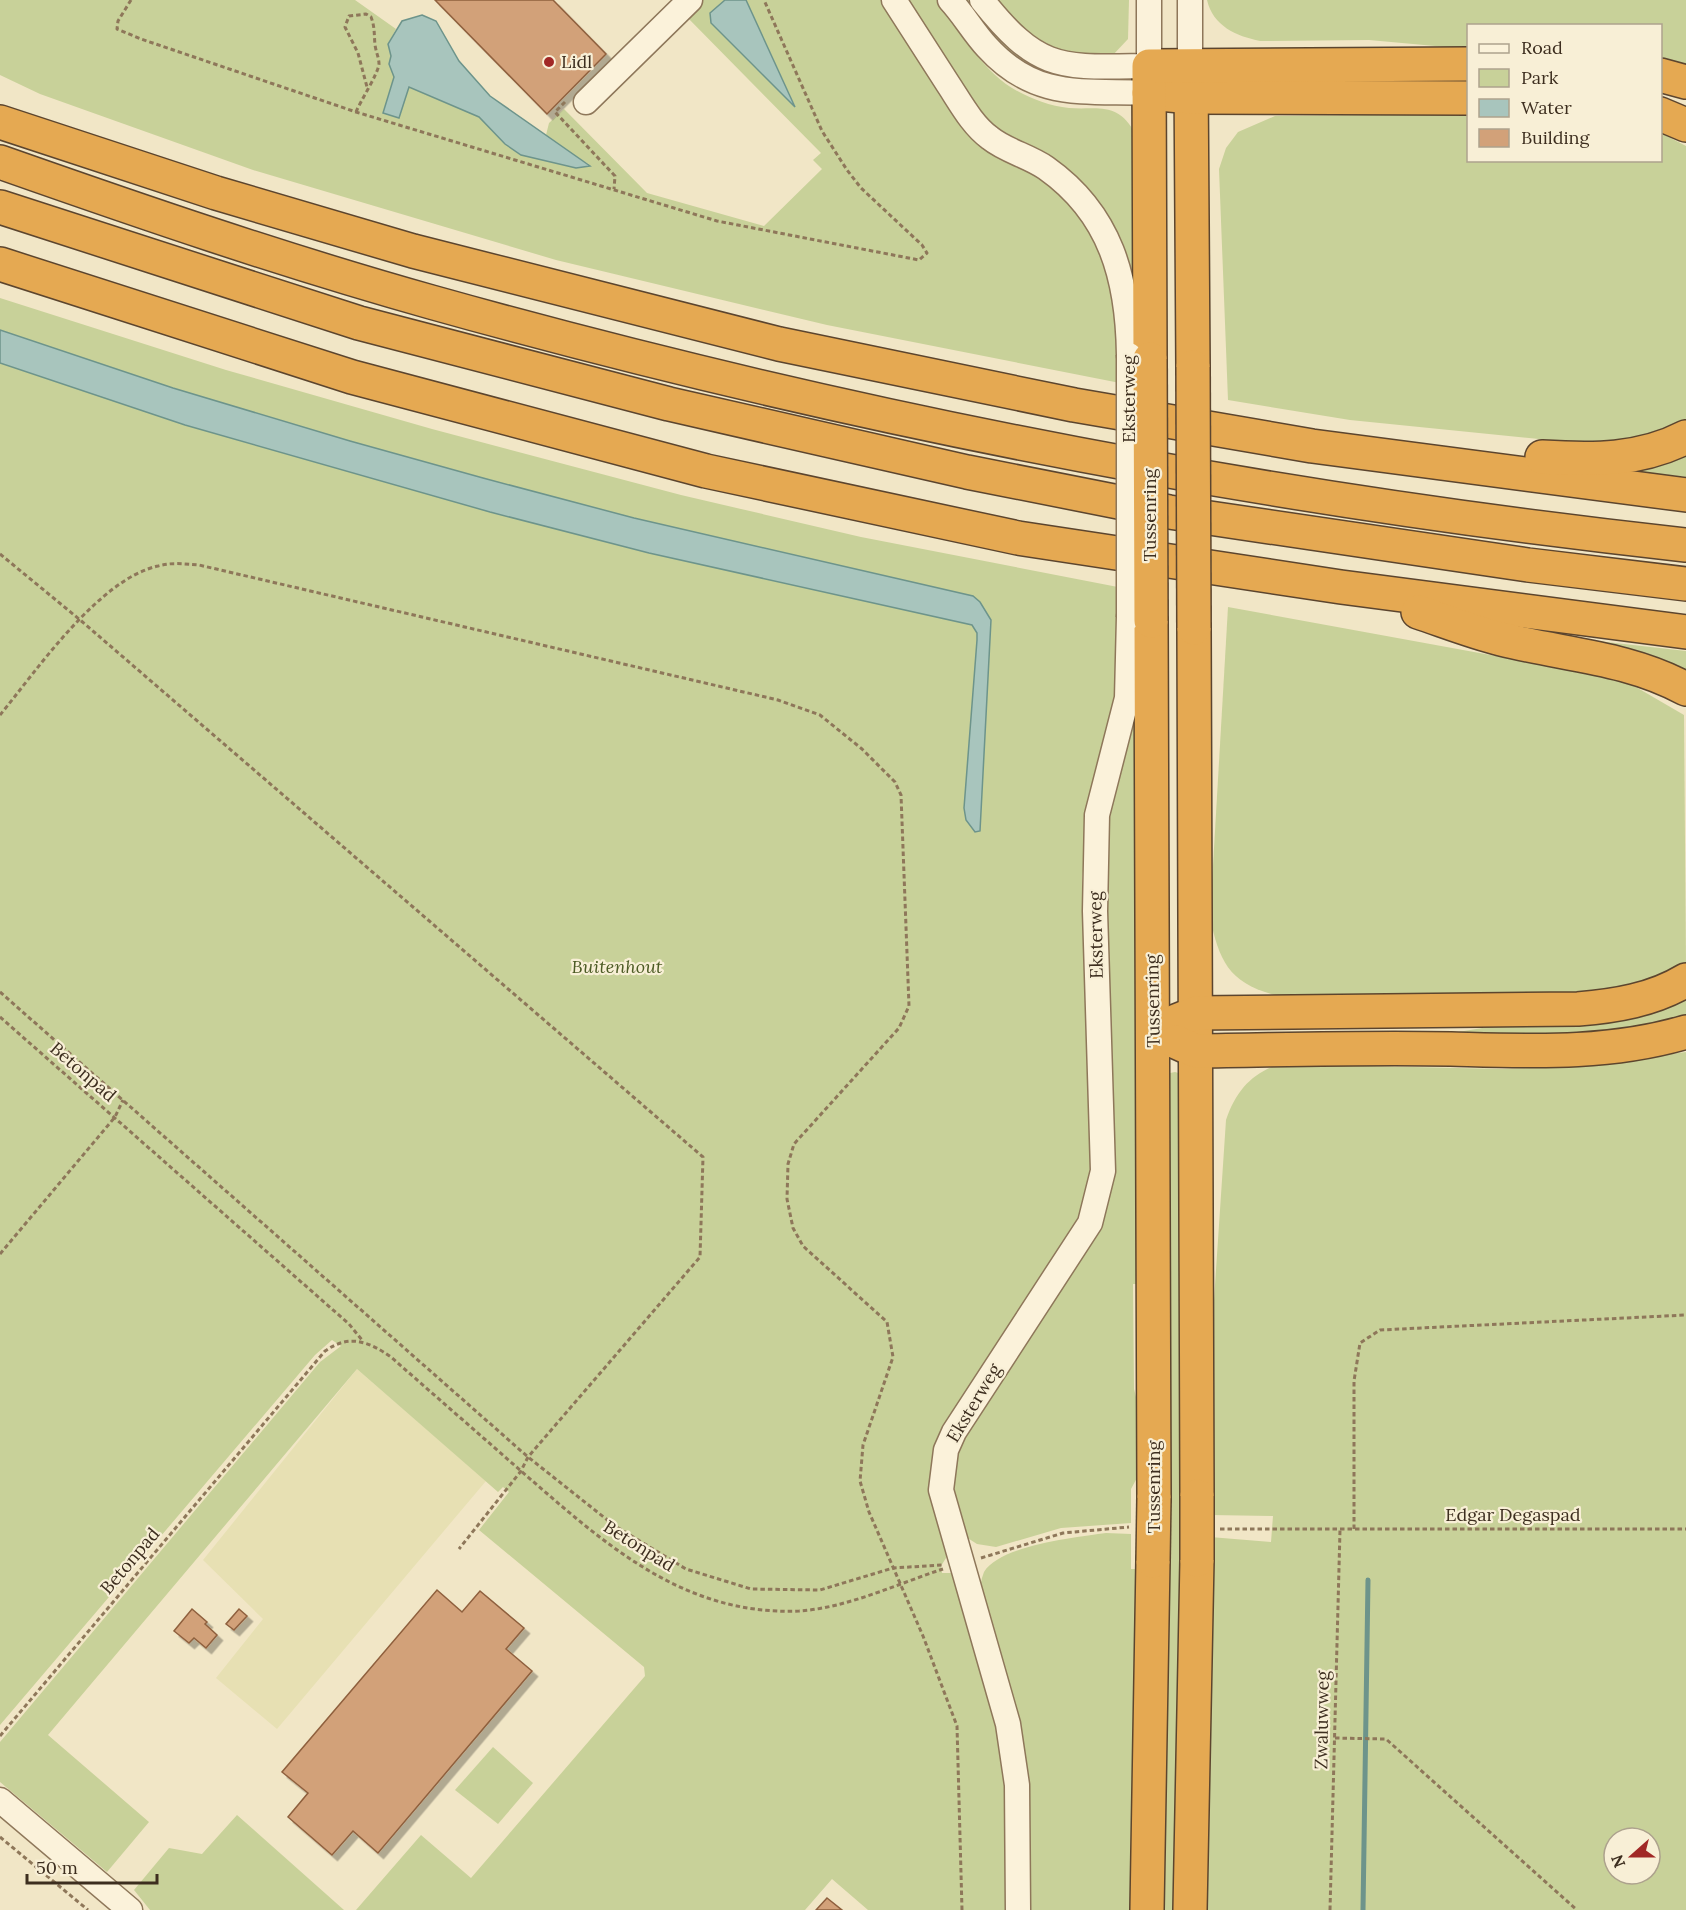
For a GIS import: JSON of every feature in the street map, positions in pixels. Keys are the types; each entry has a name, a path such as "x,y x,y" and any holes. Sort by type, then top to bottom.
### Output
{"highway":[{"path":"1149,80 1190,65 1467,64"},
{"path":"1190,65 1197,1496 1190,1910"},
{"path":"1662,76 1686,82"},
{"name":"Tussenring","path":"1147,1910 1154,1498 1153,1032 1140,619 1139,357 1149,80"},
{"path":"1149,80 1191,97 1467,98"},
{"path":"0,102 51,141"},
{"path":"1662,115 1686,125"},
{"path":"0,122 51,141 413,251 779,344 1074,405 1312,446 1686,495"},
{"path":"0,162 232,241 430,302 813,399 975,435 1171,472 1415,510 1686,545"},
{"path":"0,207 359,323 669,404 967,472 1169,512 1528,565 1686,584"},
{"path":"0,264 351,377 706,471 1018,538 1341,587 1686,632"},
{"path":"1312,446 1596,459 1643,453 1686,437"},
{"path":"1341,587 1500,639 1618,661 1646,670 1686,689"},
{"path":"1153,1032 1196,1013 1578,1009 1607,1006 1653,996 1686,980"},
{"path":"1153,1032 1196,1051 1581,1051 1622,1047 1686,1032"}],"street":[{"path":"586,102 690,0"},
{"name":"Eksterweg","path":"894,0 967,112 989,138 1044,167 1062,180 1081,200 1095,220 1110,243 1119,266 1139,357"},
{"path":"950,0 999,59 1018,74 1037,83 1071,92 1149,80"},
{"path":"982,0 1017,42 1035,54 1052,61 1149,80"},
{"path":"1149,0 1149,80"},
{"path":"1190,0 1190,65"},
{"name":"Eksterweg","path":"1018,1910 1017,1785 1008,1724 941,1490 946,1450 954,1432 1089,1223 1103,1171 1095,911 1098,815 1127,698 1140,619"},
{"path":"0,1800 130,1910"}],"path":[{"path":"131,0 118,21 117,28 141,39 356,112 717,221 918,261 925,257 927,253 922,245 861,188 822,130 764,0"},
{"path":"356,112 367,87 376,76 379,63 375,44 375,28 371,17 357,13 350,16 345,27 358,53 367,87"},
{"path":"586,102 570,98 555,112 615,176 614,189"},
{"path":"0,554 79,619 703,1157 700,1257 528,1457 521,1472 459,1549"},
{"path":"0,715 79,619 123,582 155,566 176,563 199,565 778,700 820,715 862,749 895,782 901,795 909,1006 899,1028 794,1144 788,1164 787,1199 793,1227 803,1246 887,1322 893,1357 863,1445 860,1481 869,1512 957,1726 962,1910"},
{"path":"0,992 528,1457 615,1526 686,1569 751,1589 820,1590 893,1568 962,1563"},
{"name":"Betonpad","path":"0,1017 349,1324 362,1341 391,1357 521,1472 621,1555 671,1582 715,1599 752,1608 801,1611 847,1601 962,1563"},
{"path":"0,1254 115,1117 123,1100"},
{"path":"1354,1530 1354,1381 1360,1343 1380,1330 1686,1315"},
{"name":"Betonpad","path":"0,1736 325,1351 340,1342 362,1341"},
{"name":"Edgar Degaspad","path":"1340,1530 1686,1529"},
{"name":"Zwaluwweg","path":"1330,1910 1340,1530"},
{"path":"1335,1738 1386,1739 1577,1910"},
{"path":"0,1837 88,1910"}],"shaded area":[{"path":"357,1369 486,1481 277,1729 216,1678 263,1619 203,1560"}],"green space":[{"path":"0,0 355,0 396,29 388,44 391,56 389,64 394,77 384,113 409,87 479,117 505,144 521,155 589,164 567,153 546,135 549,123 564,109 647,193 764,226 822,169 813,160 821,153 684,14 698,0 725,0 710,13 711,23 795,106 746,0 885,0 896,20 1033,170 1087,220 1117,286 1120,383 827,325 556,260 253,170 40,94 0,75"},
{"path":"902,0 939,0 980,59 1000,79 1019,92 1054,105 1113,111 1127,121 1133,130 1134,300 1115,237 992,128 965,95"},
{"path":"958,0 975,0 991,23 1105,73 1106,88 1025,72"},
{"path":"990,0 1129,0 1128,39 1112,56 1055,55"},
{"path":"1207,0 1686,0 1686,68 1662,62 1662,24 1467,24 1467,49 1369,40 1260,41 1234,33 1214,17"},
{"path":"1467,114 1467,162 1662,162 1662,134 1686,146 1686,421 1655,436 1599,445 1350,420 1228,400 1219,169 1226,148 1238,132 1275,116"},
{"name":"Buitenhout","path":"0,298 226,370 432,429 681,495 861,537 1123,588 1119,701 1093,810 1082,877 1093,1165 1082,1219 937,1443 934,1458 935,1497 951,1550 941,1566 942,1573 957,1573 1002,1719 1010,1910 868,1910 832,1879 805,1910 356,1910 421,1835 471,1878 645,1676 644,1667 479,1530 509,1492 503,1487 498,1492 357,1369 48,1735 149,1822 107,1872 0,1782 0,1742 320,1362 341,1346 332,1340 315,1355 0,1725"},
{"path":"1686,446 1686,477 1615,469"},
{"path":"1228,607 1578,671 1629,683 1684,715 1686,963 1645,983 1601,993 1275,995 1259,990 1237,977 1222,958 1210,917"},
{"path":"1580,639 1686,651 1686,675"},
{"path":"1137,686 1143,1233 1137,1284 1133,1284 1134,1389 1136,1397 1139,1398 1144,1465 1131,1489 1131,1523 1061,1528 996,1547 977,1544 963,1535 952,1509 951,1460 964,1433 1090,1233 1101,900 1108,806"},
{"path":"1686,994 1686,1025 1646,1039 1440,1035"},
{"path":"1686,1052 1686,1910 1203,1910 1210,1537 1271,1542 1273,1516 1210,1515 1211,1345 1226,1120 1235,1100 1246,1085 1260,1073 1279,1064 1502,1069 1578,1066"},
{"path":"1175,1072 1182,1074 1184,1910 1163,1910 1168,1594 1165,1078"},
{"path":"1106,1533 1131,1534 1131,1569 1135,1569 1144,1587 1142,1910 1027,1910 980,1594 981,1580 984,1572 993,1563 1006,1555 1040,1544"},
{"path":"493,1747 533,1783 498,1824 455,1790"},
{"path":"237,1815 344,1910 150,1910 134,1890 169,1848 202,1854"}],"water":[{"path":"725,0 746,0 795,107 711,23 710,13"},
{"path":"422,15 436,21 459,61 490,96 590,166 576,168 521,155 505,144 479,117 409,87 399,118 383,113 394,77 389,64 391,56 388,44 402,21"},
{"path":"0,330 173,388 483,478 634,518 973,596 980,602 991,620 980,831 975,832 966,820 964,808 977,640 977,633 972,625 649,553 490,512 185,425 0,363"}],"building":[{"path":"435,0 553,0 606,54 547,114"},
{"path":"437,1590 462,1612 480,1591 524,1628 506,1649 532,1671 378,1853 353,1831 332,1855 288,1817 308,1793 282,1772"},
{"path":"192,1609 207,1622 205,1624 217,1635 206,1648 194,1638 189,1643 174,1631"},
{"path":"239,1609 247,1616 234,1630 226,1624"},
{"path":"827,1898 842,1910 816,1910"}],"waterway":[{"path":"1363,1910 1368,1580"}],"place":[{"name":"Lidl","path":"549,62"}]}
